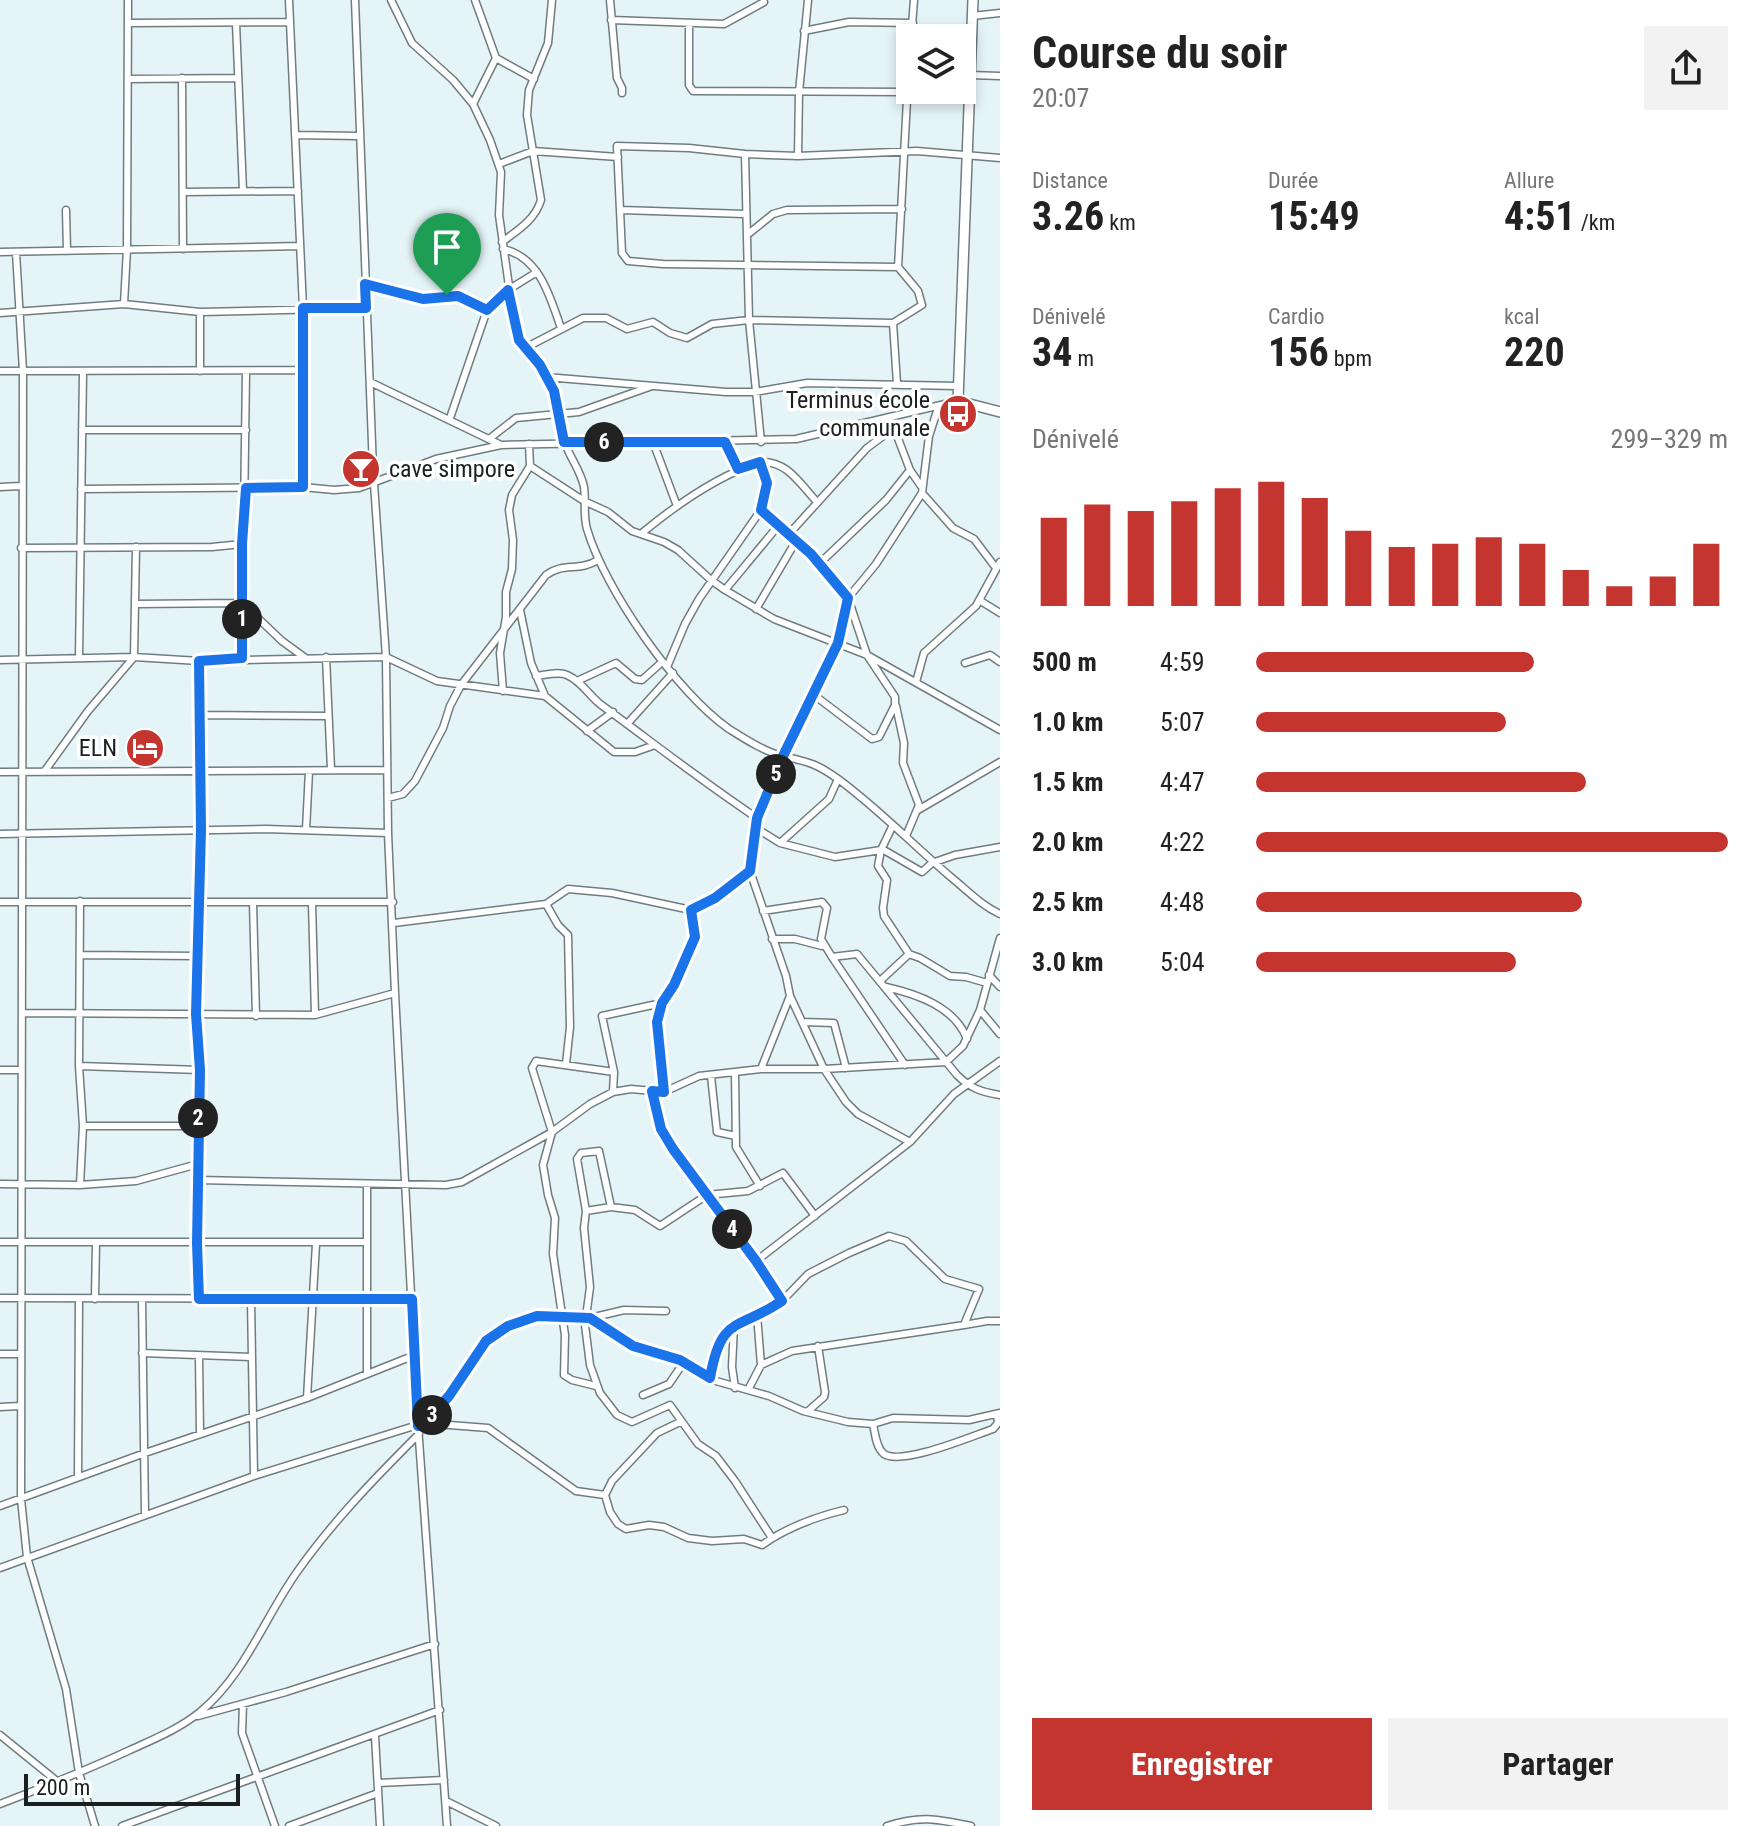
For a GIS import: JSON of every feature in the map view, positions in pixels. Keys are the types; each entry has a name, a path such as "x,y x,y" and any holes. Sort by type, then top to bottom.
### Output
{"street":[{"path":"124,304 128,0"},
{"path":"289,0 303,308 303,487"},
{"path":"355,0 374,483 386,657 388,833 395,993 427,1574 435,1644 447,1826"},
{"path":"391,0 412,43 437,64 473,104 499,164 502,246 515,329 554,391 564,442 581,476 584,517 598,560 641,633 700,703 729,728 783,756 803,759 838,779 970,895 1000,914"},
{"path":"475,0 496,58 534,79"},
{"path":"502,246 538,210 541,200 527,115 528,96 548,43 552,0"},
{"path":"610,0 617,78 622,93"},
{"path":"798,156 799,92 808,0"},
{"path":"804,31 849,22 913,23 914,0"},
{"path":"972,24 973,0"},
{"path":"611,20 724,24 764,2"},
{"path":"972,16 1000,13"},
{"path":"128,23 289,22"},
{"path":"236,23 243,191"},
{"path":"689,24 689,85 693,91 896,92"},
{"path":"473,104 496,58"},
{"path":"976,75 1000,76"},
{"path":"182,78 183,249"},
{"path":"128,79 238,78"},
{"path":"525,348 583,318 606,318 627,329 653,322 670,333 687,338 712,324 749,320 893,323 922,305 918,291 898,267 906,104"},
{"path":"958,401 969,104"},
{"path":"295,135 359,136"},
{"path":"898,267 631,262 622,253 617,146 798,156 905,152 1000,158"},
{"path":"499,164 533,151 618,157"},
{"path":"745,154 749,320 761,442"},
{"path":"183,192 298,191"},
{"path":"747,235 773,214 787,210 902,209"},
{"path":"66,210 67,251"},
{"path":"621,210 745,214"},
{"path":"0,252 300,246"},
{"path":"502,246 520,256 537,272 561,328"},
{"path":"16,252 23,371 21,1499 27,1557 66,1689 79,1773 95,1826"},
{"path":"450,418 487,310 508,290 537,272"},
{"path":"365,284 423,299 458,296 487,310"},
{"path":"0,313 124,304 200,312 366,308"},
{"path":"200,312 200,371"},
{"path":"893,323 897,384"},
{"path":"0,371 304,370"},
{"path":"79,658 83,372"},
{"path":"242,658 246,372"},
{"path":"546,377 755,392 794,383 958,386"},
{"path":"370,382 501,445"},
{"path":"489,439 516,418 579,412 655,385"},
{"path":"81,489 359,488 436,459 501,445 761,442 796,439 958,401 1000,412"},
{"path":"910,1142 858,1114 824,1069 790,996 750,871 757,818 783,756 838,643 848,598 876,564 921,490 929,436 938,408"},
{"path":"890,417 921,490 953,528 974,539 998,565 972,610 924,653 916,682"},
{"path":"788,535 867,448 894,428"},
{"path":"82,430 246,430"},
{"path":"653,442 677,506"},
{"path":"725,442 738,469"},
{"path":"503,691 499,667 513,556 510,503 530,466 529,444"},
{"path":"642,533 677,506 738,469 760,462 772,461 786,469 817,502"},
{"path":"628,723 668,667 685,624 711,580 761,510 767,483 760,462"},
{"path":"530,466 584,501 608,512 632,531 678,550 711,580 756,609 867,655 1000,730"},
{"path":"819,564 886,500 910,470"},
{"path":"0,487 21,486"},
{"path":"761,510 819,564 848,598 867,655 892,690 904,743 903,763 918,810 906,836"},
{"path":"725,590 778,526"},
{"path":"756,609 796,541"},
{"path":"21,548 212,547 242,544"},
{"path":"44,772 88,711 134,657 136,547"},
{"path":"388,798 403,794 415,781 461,685 546,575 559,567 583,568 598,560"},
{"path":"979,600 1000,613"},
{"path":"136,604 242,603 261,623 304,657"},
{"path":"520,610 536,676 545,696 614,752 635,752 655,745"},
{"path":"965,663 990,655 1000,662"},
{"path":"0,660 134,657 199,661 386,657 427,678 545,696"},
{"path":"326,657 331,769"},
{"path":"199,661 201,830 196,1014 200,1070 199,1299"},
{"path":"577,681 616,663 635,679 642,680 668,667"},
{"path":"536,676 565,674 577,681 593,698 707,785 757,818"},
{"path":"814,695 872,739 879,737 895,705"},
{"path":"587,731 613,712"},
{"path":"199,715 328,716"},
{"path":"918,810 1000,762"},
{"path":"0,772 387,770"},
{"path":"306,830 309,771"},
{"path":"780,843 829,799 838,779"},
{"path":"893,825 878,866 887,880 883,912 909,954 950,976 987,983"},
{"path":"756,828 780,843 835,857 882,850 918,871 955,855 1000,847"},
{"path":"0,834 201,830 388,833"},
{"path":"394,923 546,904 568,889 612,893 691,910 715,898 750,871"},
{"path":"80,901 79,1066 83,1126 80,1185"},
{"path":"0,902 393,902"},
{"path":"763,911 822,902 827,908 820,933 822,946"},
{"path":"253,903 256,1016"},
{"path":"312,903 315,1015"},
{"path":"546,904 568,935 570,1027 566,1064"},
{"path":"664,1092 657,1022 662,1003 674,985 695,937 691,910"},
{"path":"198,1180 446,1185 462,1182 552,1132 590,1104 613,1092 631,1089 664,1092 699,1076 761,1069 946,1062 958,1053 980,1010 1000,938"},
{"path":"772,939 795,939 822,946 905,1065"},
{"path":"832,957 857,954 968,1086 1000,1095"},
{"path":"883,984 909,954"},
{"path":"80,955 197,956"},
{"path":"989,975 1000,987"},
{"path":"883,984 943,1009 957,1020 967,1039"},
{"path":"24,1013 315,1015 395,993"},
{"path":"761,1069 790,996"},
{"path":"613,1092 614,1072 602,1016 662,1003"},
{"path":"980,1010 1000,1034"},
{"path":"803,1022 834,1023 846,1068"},
{"path":"596,1386 564,1375 562,1317 553,1254 555,1218 543,1165 552,1132 533,1063 539,1060 614,1072"},
{"path":"756,1261 910,1142 954,1094 1000,1061"},
{"path":"79,1066 200,1070"},
{"path":"0,1070 21,1070"},
{"path":"735,1072 736,1147 760,1186"},
{"path":"711,1076 717,1132 736,1136"},
{"path":"652,1091 661,1129 782,1301"},
{"path":"83,1126 198,1126"},
{"path":"611,1207 599,1151 581,1153 577,1159 586,1211 584,1228 590,1287 587,1344 596,1386 617,1415 632,1422 668,1404 698,1444 716,1456 726,1468 772,1538"},
{"path":"0,1184 80,1185 136,1181 198,1164"},
{"path":"586,1211 611,1207 635,1210 660,1226 707,1195 748,1191 783,1173 815,1216"},
{"path":"367,1184 367,1374"},
{"path":"710,1378 715,1351 725,1332 782,1301 808,1274 889,1236 906,1241 945,1279 979,1289 964,1325"},
{"path":"0,1242 366,1242"},
{"path":"95,1299 96,1242"},
{"path":"307,1398 316,1244"},
{"path":"0,1298 412,1299"},
{"path":"78,1476 79,1299"},
{"path":"142,1300 145,1514"},
{"path":"251,1300 254,1476"},
{"path":"421,1424 449,1396 486,1341 508,1326 537,1316 588,1318 624,1310 666,1311"},
{"path":"748,1390 761,1365 757,1315"},
{"path":"588,1318 633,1346 684,1362 710,1378 807,1412 848,1422 873,1424 886,1418 969,1420 998,1413 998,1423 993,1429 927,1453 885,1455 879,1448 873,1424"},
{"path":"761,1365 792,1351 818,1346 1000,1321"},
{"path":"734,1326 732,1367 735,1388"},
{"path":"807,1412 825,1392 818,1346"},
{"path":"142,1353 251,1357"},
{"path":"0,1354 20,1354"},
{"path":"0,1506 78,1476 307,1398 415,1355"},
{"path":"199,1356 200,1434"},
{"path":"643,1395 669,1384 684,1362"},
{"path":"0,1407 20,1406"},
{"path":"680,1422 657,1433 612,1481 605,1495 610,1512 626,1529 649,1525 664,1527 688,1538 712,1541 744,1539 762,1545 824,1513 844,1510"},
{"path":"0,1568 254,1476 421,1424 488,1428 576,1491 605,1495"},
{"path":"0,1804 79,1773 192,1718 219,1694 233,1675 326,1532 419,1434"},
{"path":"192,1718 435,1644"},
{"path":"243,1704 242,1733 275,1826"},
{"path":"122,1826 440,1710"},
{"path":"0,1735 58,1782"},
{"path":"375,1736 380,1826"},
{"path":"378,1783 444,1780"},
{"path":"289,1826 378,1793"},
{"path":"446,1801 496,1826"},
{"path":"887,1826 911,1818 924,1818 971,1826"}],"place":[{"name":"Terminus école communale","path":"958,414"},
{"name":"cave simpore","path":"361,469"},
{"name":"ELN","path":"145,748"}],"route":[{"path":"365,284 408,297 423,299 447,295 458,296 487,310 508,290 519,340 540,365 554,391 564,442 725,442 738,469 760,462 767,483 761,510 811,554 848,598 838,643 783,756 757,818 750,871 715,898 691,910 696,934 657,1016 664,1092 652,1091 661,1129 782,1301 725,1332 715,1351 710,1378 680,1360 633,1346 590,1318 537,1316 508,1326 486,1341 449,1396 418,1426 412,1299 199,1299 200,1070 196,1014 201,830 199,661 242,658 242,544 246,488 303,487 303,308 366,308 365,284"}]}
